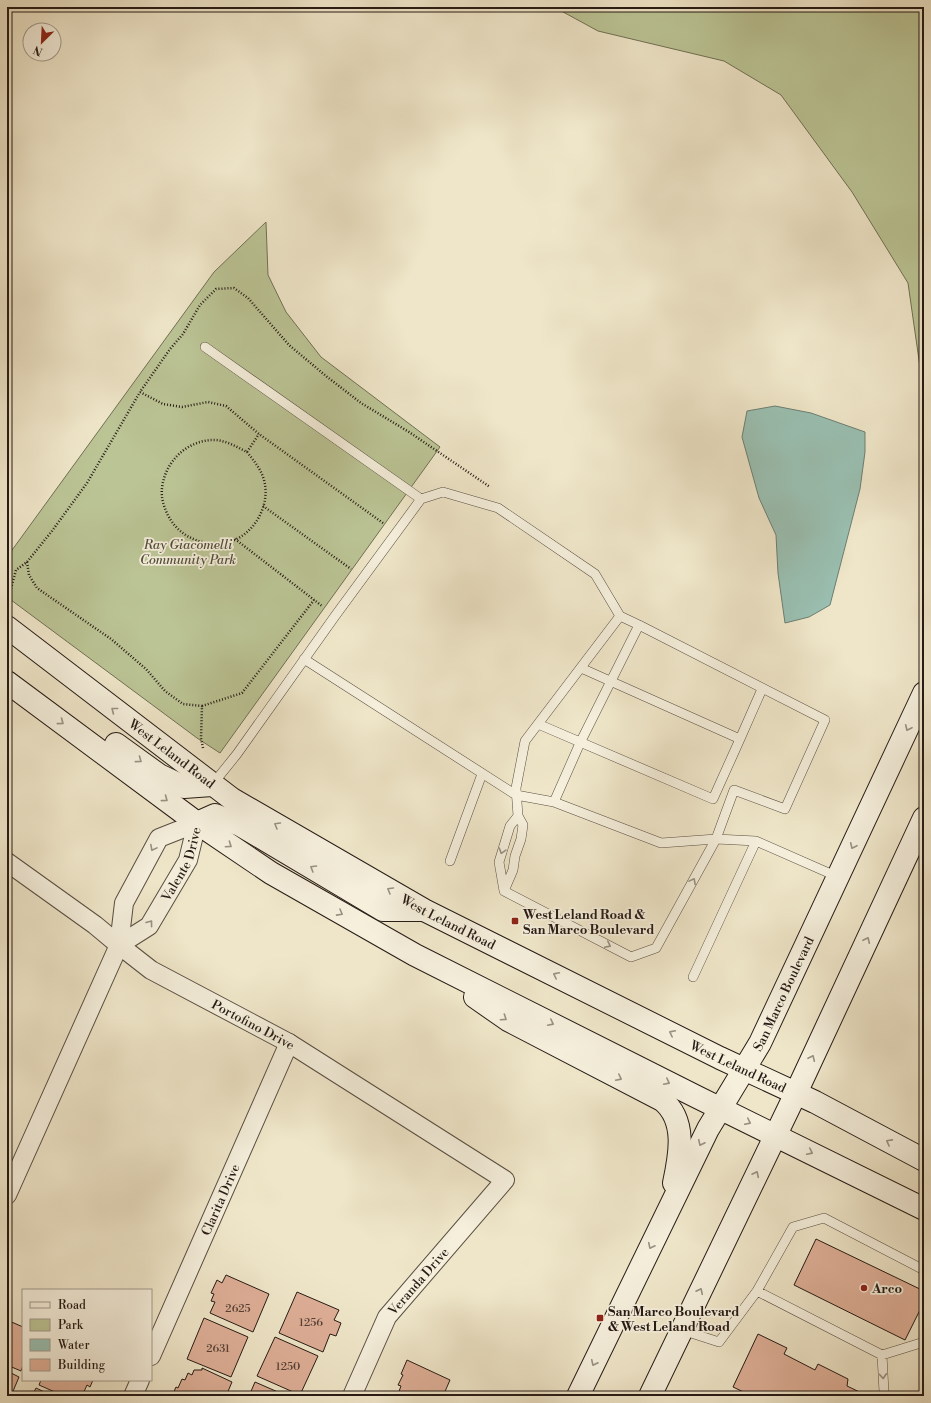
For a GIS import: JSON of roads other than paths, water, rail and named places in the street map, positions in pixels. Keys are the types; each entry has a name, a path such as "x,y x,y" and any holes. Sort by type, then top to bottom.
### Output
{"main road":[{"name":"West Leland Road","path":"7,627 212,785 239,803 424,910 744,1069 796,1093 924,1160"},
{"path":"9,683 55,699 159,775 184,787 212,785"},
{"path":"9,683 197,823 271,873 415,955 720,1108 924,1208"},
{"name":"San Marco Boulevard","path":"578,1396 708,1129 760,1042 924,693"},
{"path":"197,823 215,815 240,825 383,910 424,910"},
{"path":"650,1396 796,1093 924,818"},
{"path":"415,955 508,1020 669,1105 680,1128 680,1143 678,1166 668,1211"}],"street":[{"name":"Valente Drive","path":"7,1195 119,945 124,903 158,838 197,823"},
{"name":"Valente Drive","path":"119,945 149,926 188,860 197,823"},
{"name":"Portofino Drive","path":"7,862 94,925 151,970 289,1043 505,1180"},
{"name":"Clarita Drive","path":"152,1354 289,1043"},
{"name":"Veranda Drive","path":"352,1396 386,1317 505,1180"},
{"path":"133,1396 140,1381"}],"lane":[{"path":"205,347 421,499"},
{"path":"212,785 237,754 362,578 421,499 443,492 498,508 595,574 620,616 825,720 786,809 734,790 720,783"},
{"path":"504,891 513,870 523,825 518,816 516,788 525,741 620,616"},
{"path":"554,802 580,743 638,625"},
{"path":"304,659 482,774 516,794 554,802 661,843 716,839 756,841 838,877"},
{"path":"581,668 740,739"},
{"path":"538,724 713,799 762,689"},
{"path":"450,861 482,774"},
{"path":"504,891 631,957 656,948 716,839 734,790"},
{"path":"504,891 499,862 510,826 518,816"},
{"path":"693,977 756,841"},
{"path":"682,1330 719,1342 756,1291 793,1227 824,1218 924,1270"},
{"path":"756,1291 882,1355 924,1342"},
{"path":"882,1355 884,1392 887,1396"}],"water":[{"path":"775,406 811,413 865,432 865,452 860,489 830,605 809,617 785,623 778,573 776,535 759,498 742,437 747,411"}],"place":[{"name":"West Leland Road & San Marco Boulevard","path":"515,921"},
{"name":"Arco","path":"864,1288"},
{"name":"San Marco Boulevard & West Leland Road","path":"600,1318"}],"park label":[{"name":"Ray Giacomelli Community Park","path":"188,552"}]}
